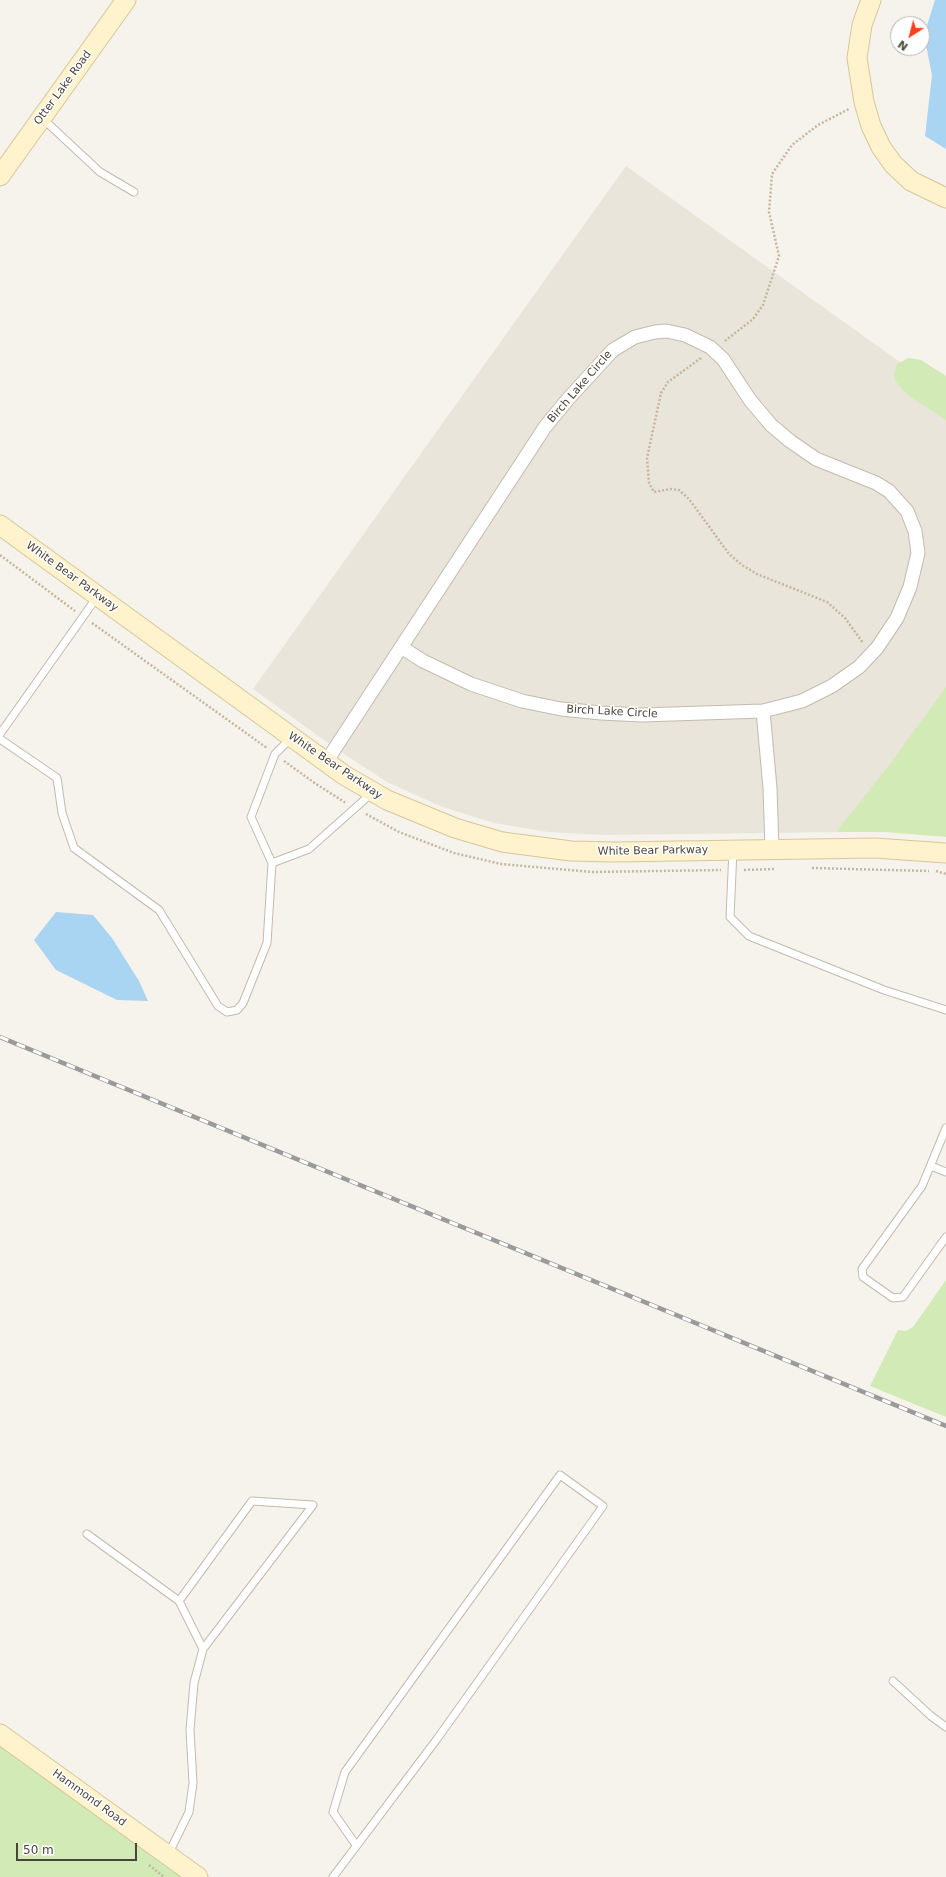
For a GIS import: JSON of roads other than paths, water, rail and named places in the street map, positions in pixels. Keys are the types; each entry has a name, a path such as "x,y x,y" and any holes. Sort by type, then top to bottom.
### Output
{"street":[{"name":"Otter Lake Road","path":"0,176 126,0"},
{"path":"871,0 862,25 857,58 864,102 871,126 881,147 893,164 911,181 946,198"},
{"name":"Birch Lake Circle","path":"326,762 401,647 540,435 568,399 608,354 621,344 635,337 660,332 675,332 693,337 714,349 726,363 754,407 780,433 816,459 885,488 901,502 909,516 918,543 917,559 912,581 897,618 871,655 846,677 822,692 795,704 763,712 628,714 588,712 554,708 509,697 471,684 423,661 401,647"},
{"name":"White Bear Parkway","path":"0,525 326,762 372,792 403,808 443,824 472,834 517,844 550,849 598,852 875,848 946,852"},
{"path":"763,712 769,781 772,849"},
{"name":"Hammond Road","path":"0,1734 198,1877"}],"lane":[{"path":"41,118 100,172 134,192"},
{"path":"0,734 98,596"},
{"path":"0,739 57,778 62,813 74,848 159,910 218,1006 227,1012 237,1010 243,1003 266,943 272,863 251,817 275,754 292,737"},
{"path":"272,863 310,849 356,809 372,792"},
{"path":"733,850 730,916 749,936 884,990 946,1010"},
{"path":"946,1128 922,1186 862,1269 863,1277 893,1298 903,1297 946,1237"},
{"path":"931,1166 946,1172"},
{"path":"333,1877 437,1739 603,1506 560,1475 345,1772 333,1812 356,1845"},
{"path":"168,1855 189,1812 193,1783 190,1730 194,1683 203,1649 313,1506 252,1501 179,1601"},
{"path":"87,1534 179,1601 203,1649"},
{"path":"894,1681 931,1716 946,1727"}],"water":[{"path":"935,0 946,0 946,149 925,136 932,75 928,56 930,56 930,16"},
{"path":"56,912 93,915 112,938 139,981 148,1001 117,1000 56,970 34,940"}],"railway":[{"path":"0,1037 946,1426"}]}
